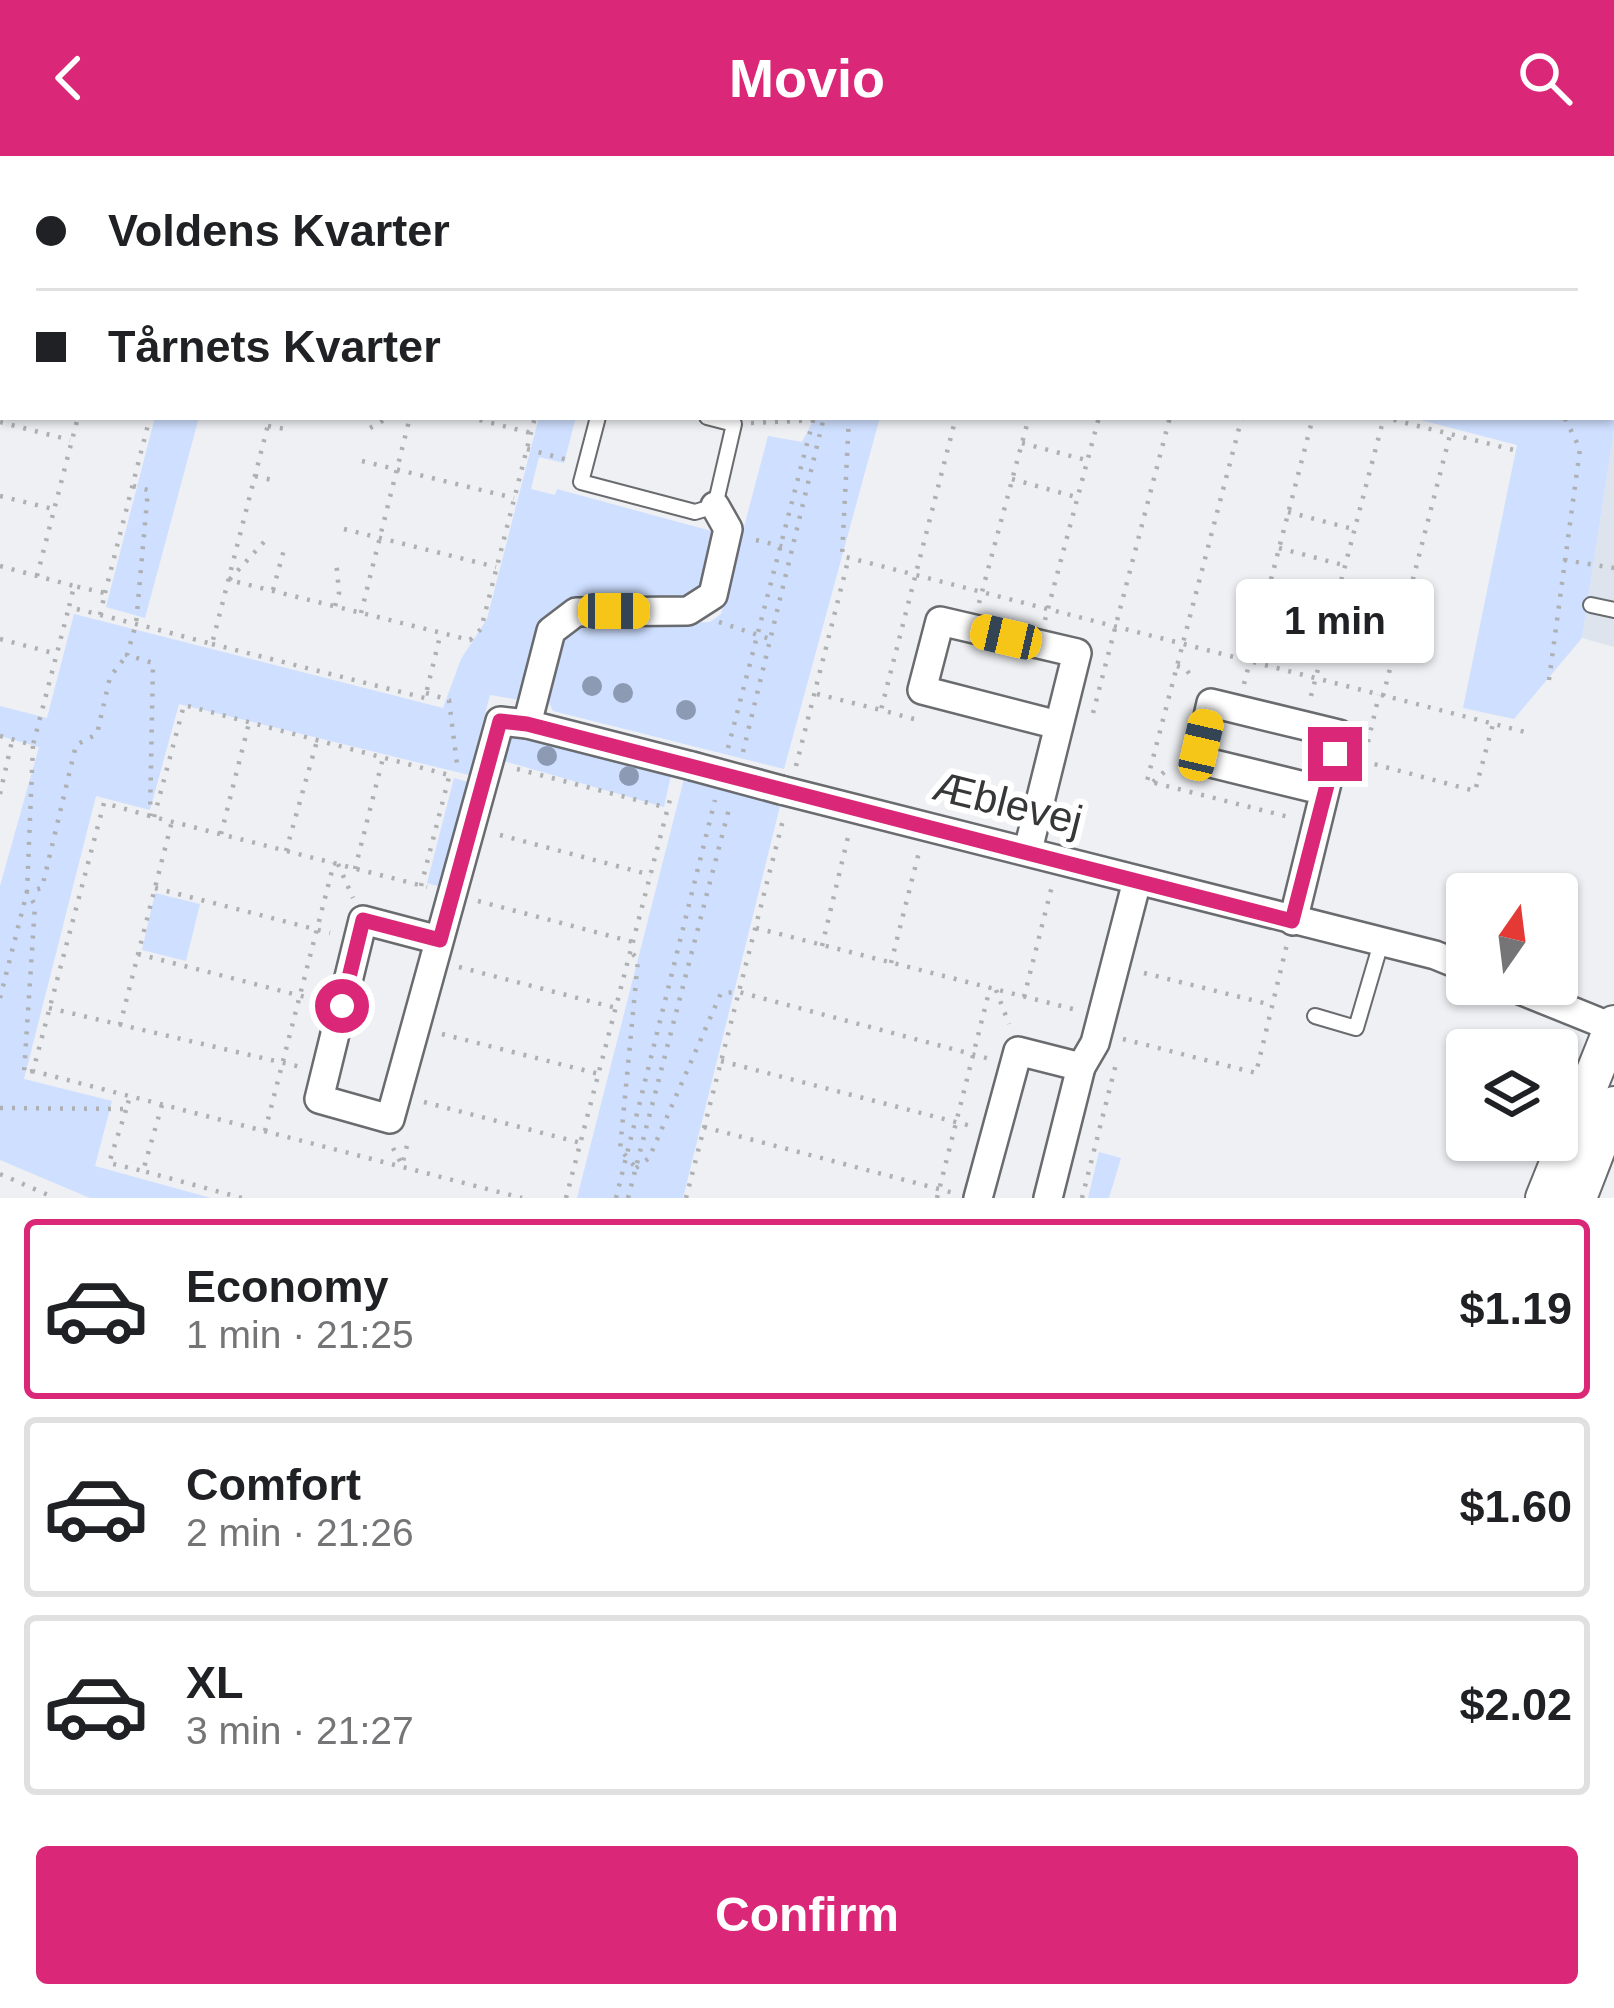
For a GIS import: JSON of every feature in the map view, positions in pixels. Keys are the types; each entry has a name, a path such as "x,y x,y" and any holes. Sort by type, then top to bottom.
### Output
{"street":[{"path":"437,951 363,920 319,1099 390,1119 416,1028 500,721 527,724 551,631 576,612 688,611 713,595 722,519"},
{"path":"1028,850 1076,653 940,621 922,690 1058,725"},
{"path":"1292,921 1335,754 1339,734 1210,703 1198,760 1325,790"},
{"name":"Æblevej","path":"527,724 686,765 788,783 855,808 1446,960"},
{"path":"1048,1198 1137,880"},
{"path":"1544,1198 1614,1027 1558,1005"},
{"path":"979,1198 1018,1051 1082,1067"},
{"path":"1578,1198 1614,1105"}],"lane":[{"path":"597,420 581,482 722,519 734,424 719,420"},
{"path":"1591,604 1614,610"},
{"path":"1315,1016 1356,1028 1382,943"}],"path":[{"path":"37,576 77,420"},
{"path":"100,615 149,420"},
{"path":"212,644 269,420"},
{"path":"370,428 384,420"},
{"path":"361,613 409,420"},
{"path":"479,420 531,434"},
{"path":"230,580 470,640 481,629 534,420"},
{"path":"734,424 798,420"},
{"path":"724,765 814,420"},
{"path":"743,752 823,420"},
{"path":"849,420 842,556 1525,732"},
{"path":"915,573 955,420"},
{"path":"973,629 1028,420"},
{"path":"1048,609 1098,420"},
{"path":"1116,627 1169,420"},
{"path":"1182,645 1240,420"},
{"path":"1249,662 1312,420"},
{"path":"1315,679 1382,420"},
{"path":"1394,420 1518,452"},
{"path":"1550,680 1580,449 1566,420"},
{"path":"0,422 72,441"},
{"path":"268,426 285,429"},
{"path":"1364,762 1450,435"},
{"path":"1022,443 1088,460"},
{"path":"526,449 586,464"},
{"path":"362,461 514,499"},
{"path":"255,476 272,480"},
{"path":"1012,479 1078,497"},
{"path":"27,892 42,888 76,745 97,734 110,677 127,655 136,624 148,490 133,486"},
{"path":"0,496 54,510"},
{"path":"1288,512 1354,529"},
{"path":"722,519 789,548"},
{"path":"344,529 497,567"},
{"path":"230,580 265,542"},
{"path":"273,590 284,546"},
{"path":"1279,548 1345,565"},
{"path":"686,1198 848,557"},
{"path":"334,606 339,593 336,559"},
{"path":"1564,560 1614,568"},
{"path":"0,566 105,593"},
{"path":"0,998 27,892 33,745 74,586"},
{"path":"69,607 424,698 441,632"},
{"path":"723,625 770,639"},
{"path":"0,639 57,654"},
{"path":"127,655 152,663 152,816"},
{"path":"426,693 449,700 458,776"},
{"path":"814,693 881,710"},
{"path":"152,816 184,706 449,775"},
{"path":"221,834 250,723"},
{"path":"1335,754 1475,791 1492,724"},
{"path":"0,736 33,745"},
{"path":"0,794 13,739"},
{"path":"286,851 317,740"},
{"path":"355,869 383,758"},
{"path":"566,1198 668,808 686,765"},
{"path":"505,766 668,808"},
{"path":"616,1198 718,787"},
{"path":"628,1198 733,794"},
{"path":"32,1071 104,803 633,942"},
{"path":"822,946 855,808"},
{"path":"120,1024 172,821"},
{"path":"891,963 926,825"},
{"path":"470,827 651,875"},
{"path":"1024,997 1059,859"},
{"path":"336,864 363,920"},
{"path":"265,1131 336,864"},
{"path":"155,888 317,929"},
{"path":"27,892 35,905 24,1073 32,1071 522,1198"},
{"path":"1123,1040 1256,1073 1292,921"},
{"path":"756,928 1102,1017"},
{"path":"437,951 616,1008"},
{"path":"631,951 638,960 620,1149 635,1168"},
{"path":"138,954 300,996"},
{"path":"1140,972 1272,1005"},
{"path":"993,989 1018,1051"},
{"path":"937,1198 993,989"},
{"path":"635,1168 649,1158 721,993 739,992 974,1054"},
{"path":"50,1008 325,1072"},
{"path":"416,1028 599,1074"},
{"path":"721,1061 956,1122"},
{"path":"397,1094 581,1143"},
{"path":"130,1096 110,1163 242,1198"},
{"path":"143,1171 162,1105"},
{"path":"0,1108 126,1109"},
{"path":"704,1127 939,1189"},
{"path":"0,1174 55,1198"}],"shaded area":[{"path":"154,420 198,420 145,618 106,607"},
{"path":"538,420 575,420 564,463 539,457 531,489 555,495 557,489 715,532 697,599 580,599 551,612 535,637 520,700 490,695 469,775 179,704 150,810 96,796 24,1079 112,1101 95,1166 211,1198 90,1198 0,1160 0,886 39,747 0,736 0,706 47,718 74,614 443,708 461,659 487,619"},
{"path":"813,420 879,420 784,769 553,711 547,698 562,637 578,626 710,622 721,614 768,436 802,442"},
{"path":"1421,420 1614,420 1582,638 1514,719 1463,708 1517,445"},
{"path":"1614,430 1614,647 1582,638"},
{"path":"517,733 672,771 664,807 500,760 507,740"},
{"path":"454,778 468,782 441,887 427,883"},
{"path":"684,779 781,802 683,1198 577,1198"},
{"path":"155,893 200,904 186,961 142,950"},
{"path":"1099,1152 1121,1158 1109,1198 1088,1198"}],"route":[{"path":"342,1006 363,920 440,940 500,721 1028,850 1292,921 1335,754"}]}
